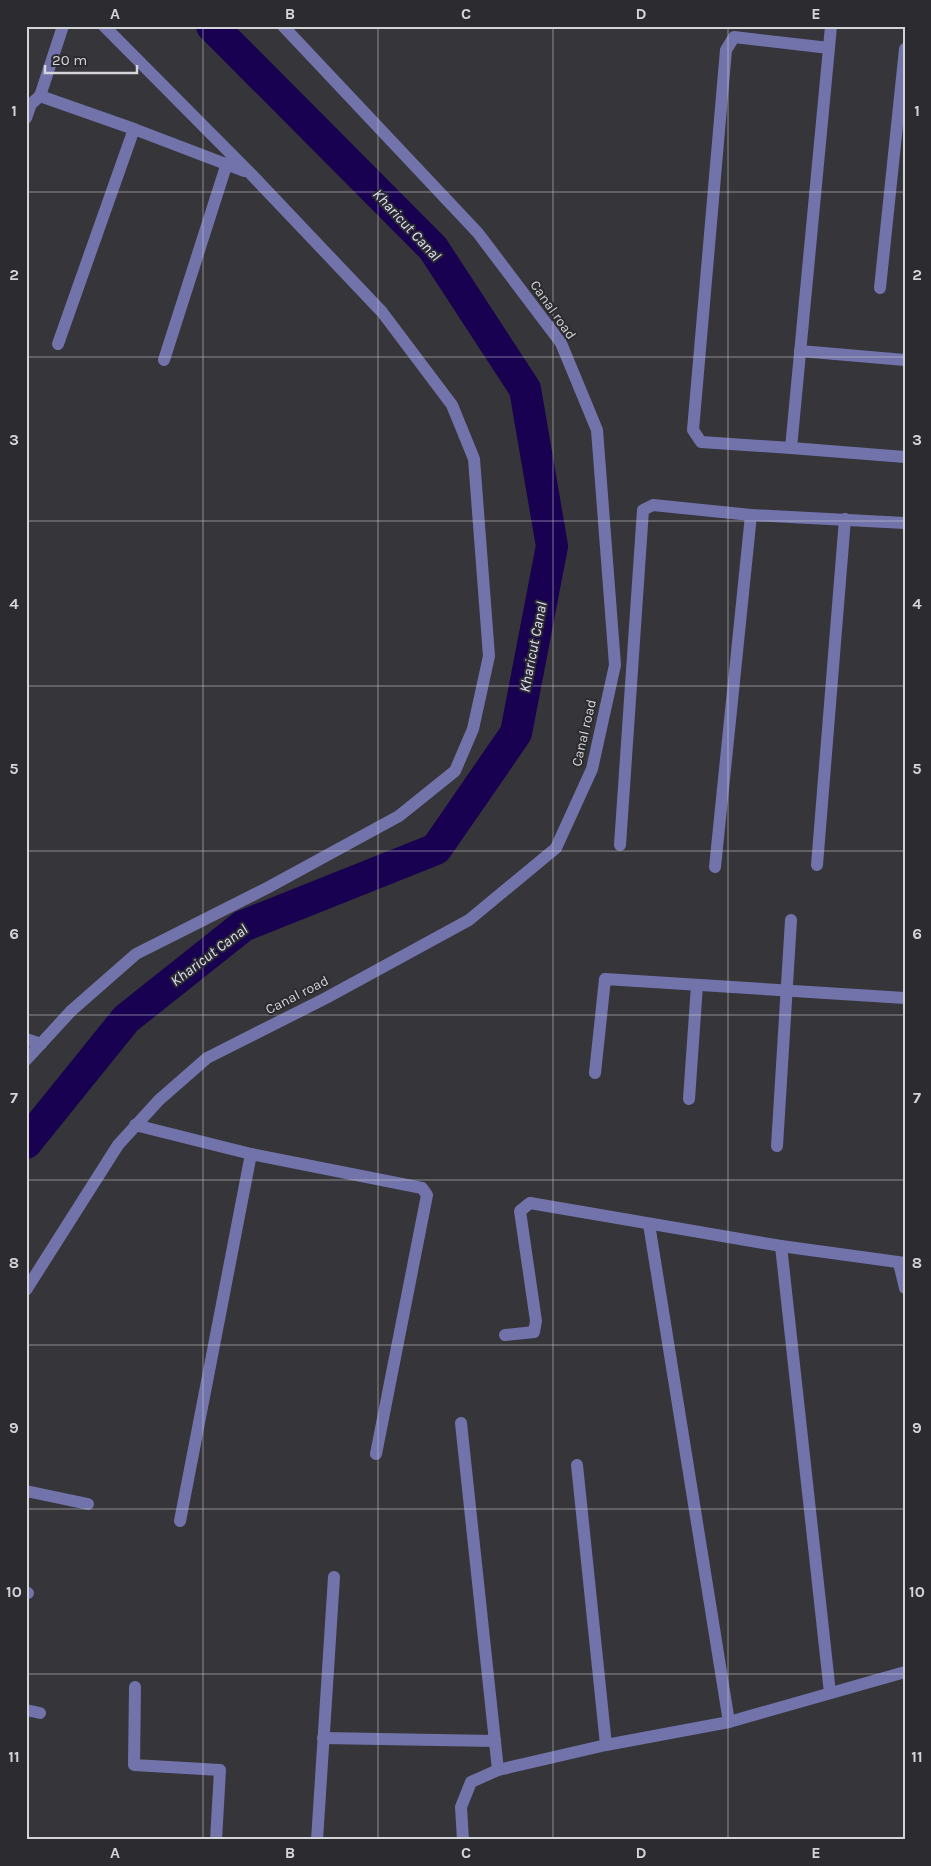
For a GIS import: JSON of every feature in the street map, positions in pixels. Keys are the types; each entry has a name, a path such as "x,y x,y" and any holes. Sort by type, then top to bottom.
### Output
{"street":[{"path":"26,118 31,104 40,96 63,26"},
{"path":"26,1060 71,1011 136,954 267,888 399,816 455,771 474,730 489,656 474,459 452,405 382,312 251,174 104,26"},
{"name":"Canal road","path":"26,1290 118,1145 158,1100 207,1058 326,998 469,920 556,848 592,769 615,665 597,430 561,343 478,232 283,26"},
{"path":"791,448 832,26"},
{"path":"830,48 734,38 726,50 693,430 701,442 905,456"},
{"path":"880,288 901,116 905,49"},
{"path":"40,96 227,163 251,174"},
{"path":"58,344 134,129"},
{"path":"164,360 227,163"},
{"path":"800,351 905,360"},
{"path":"620,845 643,510 652,505 751,515 905,523"},
{"path":"715,866 751,515"},
{"path":"817,865 845,519"},
{"path":"777,1146 791,920"},
{"path":"595,1073 605,980 905,998"},
{"path":"689,1099 697,985"},
{"path":"26,1039 41,1044"},
{"path":"135,1125 251,1154 422,1188 427,1195 376,1454"},
{"path":"180,1521 251,1154"},
{"path":"505,1334 534,1332 536,1321 520,1212 530,1203 781,1246 902,1263 905,1288"},
{"path":"649,1224 729,1722"},
{"path":"781,1246 830,1693"},
{"path":"461,1423 498,1770"},
{"path":"577,1465 606,1745"},
{"path":"26,1491 88,1504"},
{"path":"317,1840 334,1577"},
{"path":"463,1840 461,1807 471,1782 498,1770 606,1745 729,1722 905,1672"},
{"path":"135,1686 134,1765 220,1770 216,1840"},
{"path":"26,1710 40,1713"},
{"path":"323,1738 495,1741"}],"waterway":[{"name":"Kharicut Canal","path":"26,1143 126,1019 243,926 436,849 516,733 552,546 525,389 433,248 212,26"}]}
